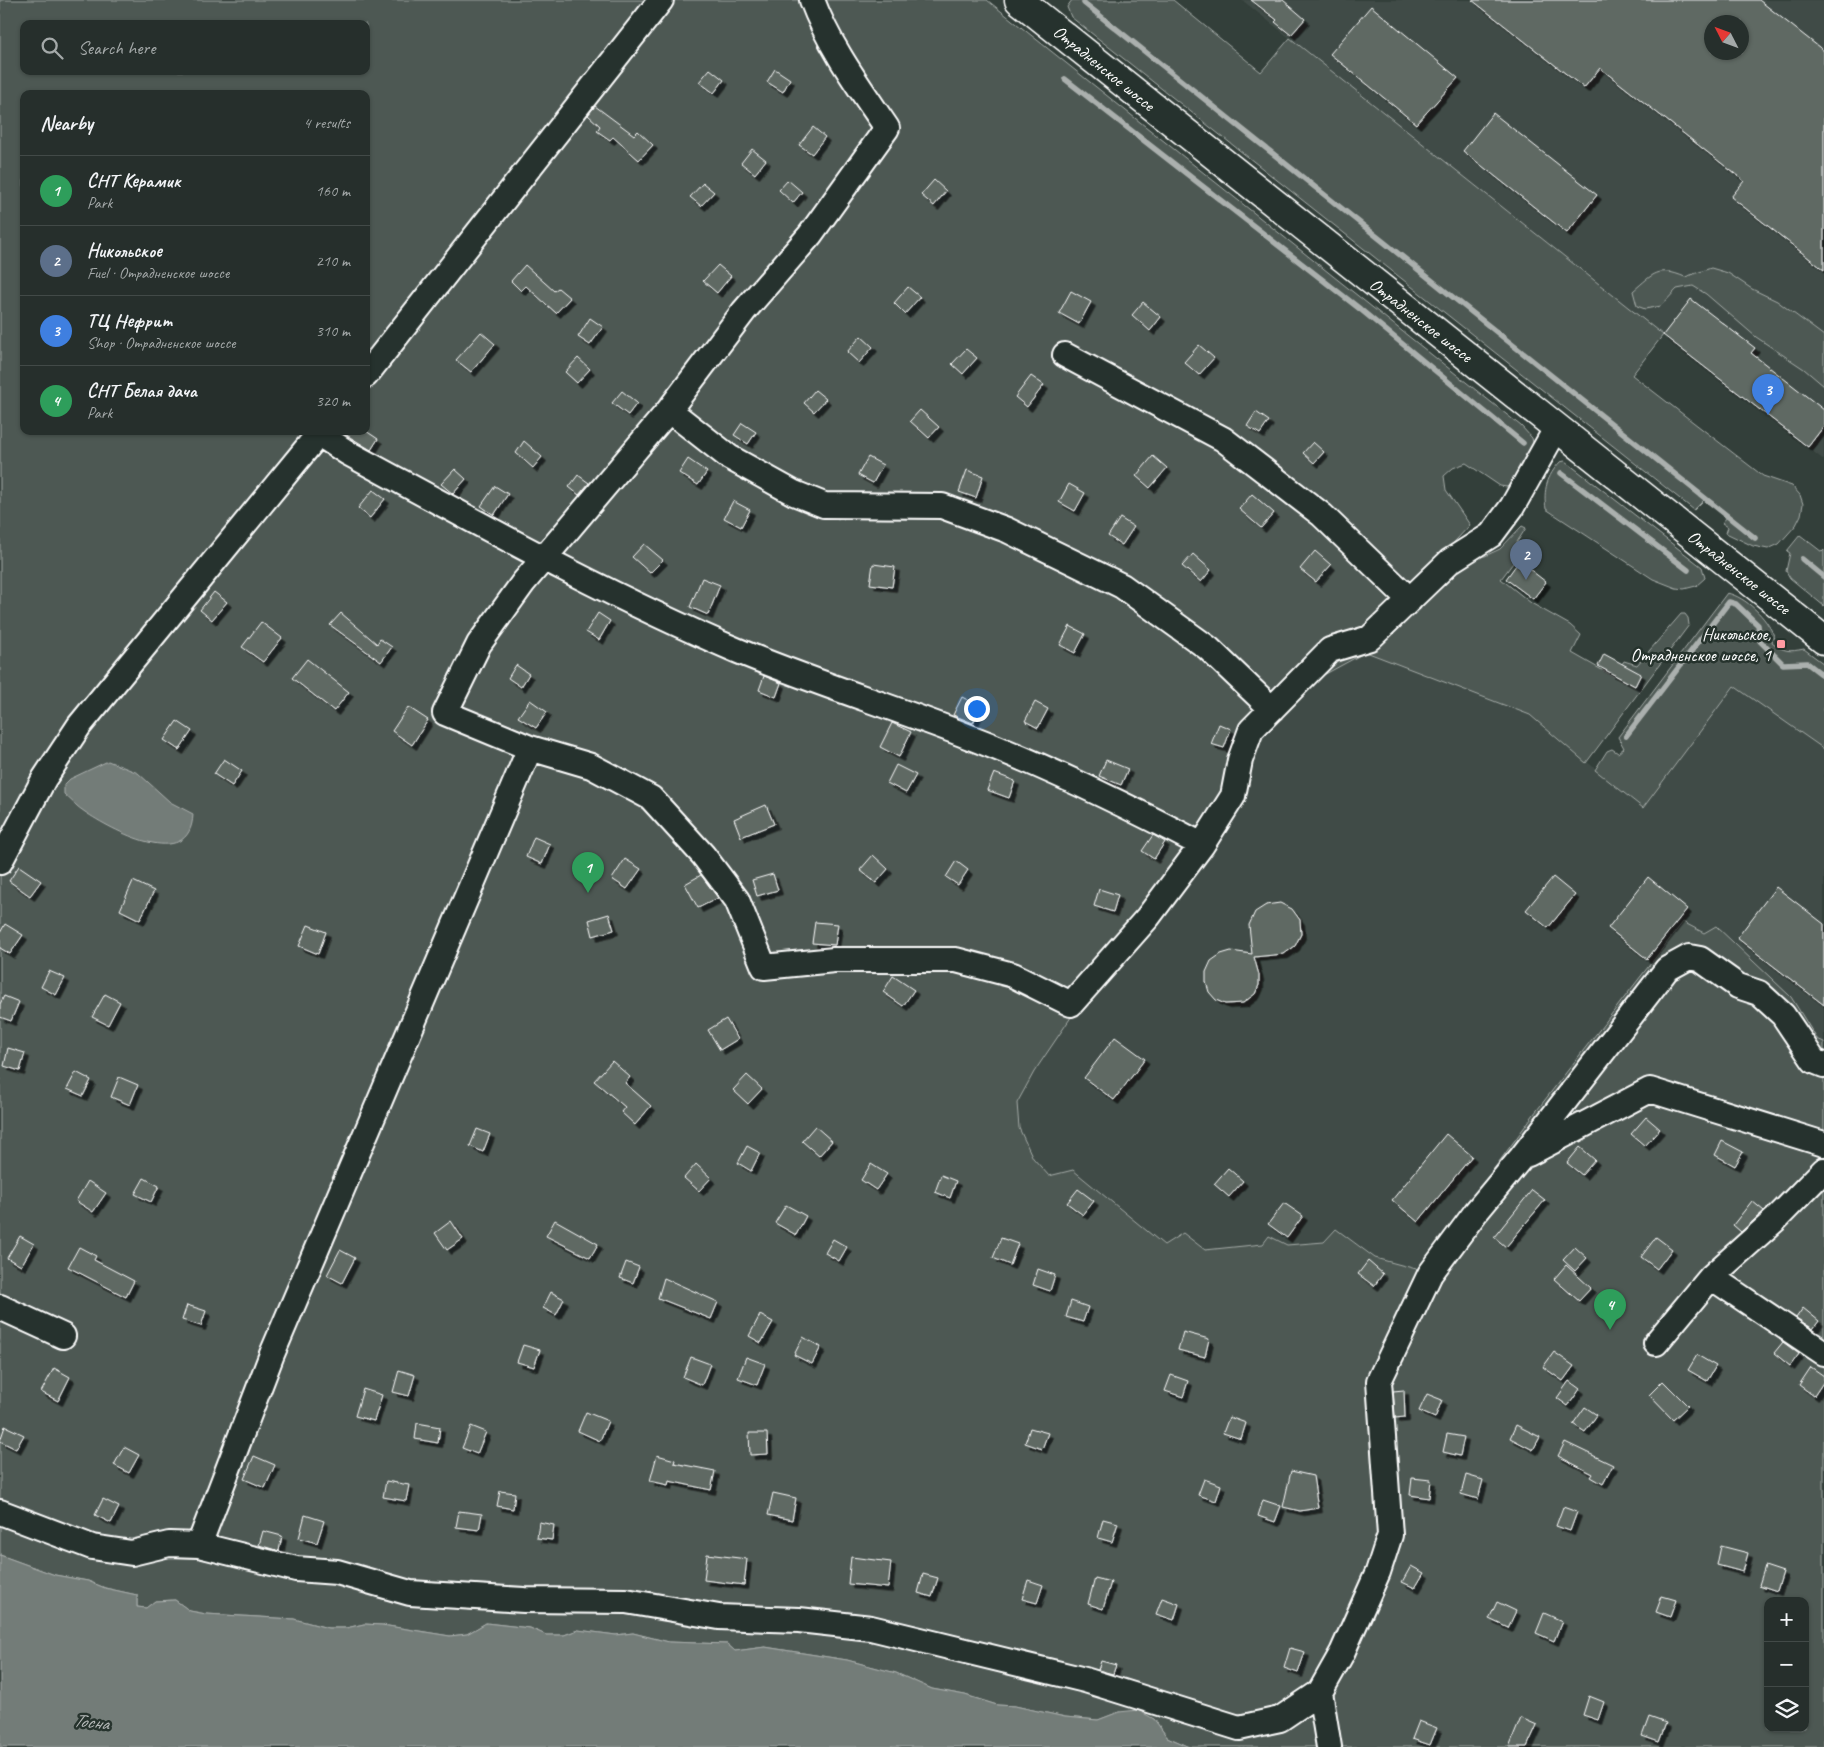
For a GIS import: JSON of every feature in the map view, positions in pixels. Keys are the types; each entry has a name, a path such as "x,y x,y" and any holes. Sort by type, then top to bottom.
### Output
{"main road":[{"name":"Отрадненское шоссе","path":"1019,0 1824,640"}],"street":[{"path":"370,370 661,0"},
{"path":"812,0 853,78 887,128 810,235 744,311 669,410 543,559 479,644 445,713 530,748 591,766 651,798 703,855 738,900 764,967 834,960 956,960 1013,976 1071,1004 1148,917 1202,845 1234,796 1240,760 1251,730 1330,650 1370,638 1450,560 1491,535 1512,507 1557,427"},
{"path":"1065,355 1222,439 1322,515 1410,600"},
{"path":"669,410 729,457 794,494 824,506 942,506 1006,530 1122,586 1208,648 1272,709"},
{"path":"0,862 44,780 79,726 318,435"},
{"path":"323,435 348,453 592,585 738,650 962,734 1051,771 1202,845"},
{"path":"199,1545 272,1354 530,748"},
{"path":"0,1512 92,1547 132,1553 169,1544 199,1545 296,1569 337,1572 410,1593 524,1600 626,1601 719,1617 799,1620 872,1628 1086,1680 1239,1728 1280,1719 1320,1692 1342,1653 1378,1572 1390,1535 1379,1381 1430,1274 1476,1212 1520,1159 1667,969 1688,957 1700,959 1738,986 1759,993 1783,1015 1814,1061 1824,1065"},
{"path":"1520,1159 1650,1090 1824,1144"},
{"path":"1656,1343 1711,1277 1776,1219 1824,1170"},
{"path":"1711,1277 1824,1353"},
{"path":"0,1307 63,1336"},
{"path":"1320,1692 1329,1747"}],"shaded area":[{"path":"0,0 805,0 859,74 822,0 987,0 1521,426 1532,438 1534,447 1519,480 1507,487 1500,486 1466,463 1453,468 1444,476 1446,490 1470,525 1419,580 1393,594 1366,651 1428,600 1433,595 1433,588 1471,556 1485,556 1500,549 1522,526 1526,528 1517,542 1516,559 1501,579 1531,603 1570,625 1581,635 1572,653 1614,677 1624,661 1637,665 1681,614 1685,614 1688,618 1689,625 1586,763 1530,715 1366,652 1320,677 1255,745 1034,1072 1017,1103 1019,1128 1033,1158 1049,1176 1073,1170 1164,1245 1183,1233 1205,1250 1263,1244 1269,1236 1287,1245 1324,1242 1336,1229 1375,1258 1420,1270 1534,1114 1683,922 1704,933 1716,926 1791,997 1817,1039 1824,1042 1824,1747 1190,1747 1167,1737 1154,1719 1119,1712 1098,1720 1065,1717 1015,1706 997,1705 965,1695 932,1689 896,1673 847,1660 765,1647 735,1651 727,1644 669,1642 633,1633 616,1635 578,1630 564,1635 546,1635 530,1628 486,1623 467,1634 450,1636 382,1625 364,1624 346,1628 328,1628 294,1619 206,1614 190,1611 175,1600 155,1601 146,1608 137,1607 137,1595 105,1588 88,1581 55,1575 0,1555"},
{"path":"1072,0 1173,0 1261,72 1290,38 1663,335 1632,375 1763,476 1792,486 1800,495 1803,504 1801,515 1796,525 1779,544 1768,549 1753,546 1726,533 1728,527 1722,523 1727,517 1704,500 1694,510 1071,17 1067,7"},
{"path":"1242,0 1824,0 1824,460 1663,335"},
{"path":"1711,268 1728,273 1752,289 1777,301 1824,336 1824,386 1804,369 1756,337 1706,294 1693,286 1677,289 1661,306 1645,309 1637,306 1633,291 1657,273 1668,272 1685,277"},
{"path":"1565,461 1702,567 1705,578 1696,586 1684,589 1676,588 1653,579 1546,509 1545,496 1549,478 1560,462"},
{"path":"1800,535 1822,552 1824,550 1824,606 1790,578 1786,571 1790,553 1787,551"},
{"path":"1727,593 1741,599 1755,609 1771,629 1774,636 1772,642 1776,645 1783,649 1794,651 1804,649 1824,664 1824,749 1734,686 1643,808 1595,770 1607,751 1612,749 1618,753 1624,748 1618,737"},
{"path":"1366,652 1530,715 1643,808 1734,685 1824,749 1824,1042 1817,1039 1791,997 1704,933 1683,922 1534,1114 1421,1270 1375,1258 1336,1229 1324,1242 1287,1245 1269,1236 1263,1244 1205,1250 1183,1233 1164,1246 1073,1170 1049,1177 1033,1158 1019,1128 1017,1103 1033,1072 1255,745 1320,677"}],"water":[{"path":"108,761 138,773 170,802 193,814 189,832 179,841 165,844 148,842 112,828 79,808 64,794 64,785 70,779"},
{"name":"Тосна","path":"0,1555 55,1575 88,1581 105,1588 137,1595 137,1607 146,1608 155,1601 175,1600 190,1611 206,1614 294,1619 328,1628 346,1628 364,1624 382,1625 450,1636 467,1634 486,1623 530,1628 546,1635 564,1635 578,1630 616,1635 633,1633 669,1642 727,1644 735,1651 765,1647 847,1660 896,1673 932,1689 965,1695 997,1705 1015,1706 1065,1717 1098,1720 1119,1712 1138,1710 1154,1719 1167,1737 1190,1747 0,1747"}],"building":[{"path":"1251,0 1283,0 1305,19 1291,35 1275,22 1277,20"},
{"path":"1472,0 1759,0 1824,51 1824,270 1731,197 1744,181 1600,68 1584,88"},
{"path":"1371,6 1458,78 1416,124 1330,54"},
{"path":"710,69 724,80 714,93 699,82"},
{"path":"775,69 790,79 783,92 767,82"},
{"path":"595,106 634,135 638,131 653,145 639,160 613,137 610,140 597,131 600,126 588,115"},
{"path":"1493,113 1597,195 1567,233 1463,151"},
{"path":"813,127 825,137 812,154 799,145"},
{"path":"752,149 766,160 755,174 741,163"},
{"path":"788,180 802,192 793,203 779,190"},
{"path":"934,180 946,191 934,206 921,195"},
{"path":"703,183 714,192 701,206 690,197"},
{"path":"525,265 554,291 558,288 570,298 556,313 526,286 521,291 511,281"},
{"path":"718,265 731,276 717,293 703,281"},
{"path":"908,287 920,297 905,314 894,303"},
{"path":"1071,291 1091,302 1079,324 1059,313"},
{"path":"1691,299 1755,348 1751,353 1824,410 1824,426 1808,447 1663,335"},
{"path":"1143,302 1161,317 1150,331 1132,315"},
{"path":"590,318 603,327 590,345 578,337"},
{"path":"481,332 495,344 471,372 456,360"},
{"path":"861,336 873,347 859,363 847,352"},
{"path":"1199,345 1214,358 1199,375 1184,362"},
{"path":"966,349 977,358 963,374 952,364"},
{"path":"578,358 590,369 577,383 565,372"},
{"path":"1031,376 1044,385 1027,407 1015,397"},
{"path":"815,390 826,399 814,412 804,403"},
{"path":"622,391 637,403 628,415 612,403"},
{"path":"920,410 939,427 929,438 910,421"},
{"path":"1256,412 1269,421 1260,434 1247,426"},
{"path":"742,423 756,432 748,444 734,435"},
{"path":"370,434 378,439 371,450 347,435"},
{"path":"524,441 542,457 533,468 516,453"},
{"path":"1313,442 1324,452 1314,463 1303,453"},
{"path":"1153,456 1167,468 1150,488 1136,476"},
{"path":"868,457 883,465 873,483 858,475"},
{"path":"688,459 707,472 698,485 679,473"},
{"path":"455,469 466,479 453,494 441,484"},
{"path":"967,470 983,476 976,498 959,492"},
{"path":"578,475 589,483 579,495 569,487"},
{"path":"1069,484 1085,493 1075,511 1059,502"},
{"path":"495,486 508,494 494,515 481,506"},
{"path":"373,490 385,499 370,518 358,508"},
{"path":"1252,494 1274,513 1261,528 1239,509"},
{"path":"733,501 750,510 741,527 724,518"},
{"path":"1120,518 1134,527 1122,545 1108,536"},
{"path":"644,544 663,560 650,573 632,557"},
{"path":"1315,551 1331,565 1316,582 1300,569"},
{"path":"1193,554 1211,570 1201,582 1182,566"},
{"path":"1519,561 1546,582 1533,599 1506,579"},
{"path":"873,564 895,567 892,587 870,584"},
{"path":"702,578 720,585 708,615 690,607"},
{"path":"214,592 227,602 212,620 200,610"},
{"path":"341,613 377,644 380,639 392,647 381,662 330,625"},
{"path":"598,613 610,621 599,640 586,632"},
{"path":"261,622 282,638 263,662 242,647"},
{"path":"1070,626 1085,634 1075,653 1060,645"},
{"path":"1604,654 1641,674 1635,686 1598,666"},
{"path":"307,659 349,692 334,711 292,678"},
{"path":"516,665 529,674 521,687 508,678"},
{"path":"764,676 781,683 776,697 759,690"},
{"path":"962,697 981,707 973,723 953,715"},
{"path":"530,700 547,712 536,728 518,717"},
{"path":"1035,702 1048,709 1038,728 1025,721"},
{"path":"408,707 428,720 412,745 392,731"},
{"path":"177,721 192,731 179,750 164,740"},
{"path":"892,723 911,732 899,757 880,747"},
{"path":"1219,724 1231,729 1224,748 1211,744"},
{"path":"224,759 242,771 232,786 214,774"},
{"path":"1106,760 1128,769 1121,785 1099,776"},
{"path":"896,765 916,775 906,793 887,783"},
{"path":"994,773 1015,781 1009,798 987,790"},
{"path":"766,805 774,824 741,837 734,819"},
{"path":"1153,835 1165,842 1154,859 1142,851"},
{"path":"534,837 550,844 542,864 526,857"},
{"path":"873,855 888,869 876,883 860,870"},
{"path":"625,859 641,869 627,889 612,879"},
{"path":"956,861 968,870 958,885 946,877"},
{"path":"19,866 41,881 30,896 9,881"},
{"path":"773,874 778,890 757,896 752,880"},
{"path":"701,875 718,898 698,908 685,884"},
{"path":"1553,877 1575,895 1548,928 1526,910"},
{"path":"1648,877 1687,909 1647,959 1608,928"},
{"path":"133,881 154,891 140,920 120,910"},
{"path":"1776,887 1824,924 1824,1005 1737,938"},
{"path":"1099,889 1118,895 1113,912 1094,906"},
{"path":"1280,903 1292,909 1300,920 1301,934 1295,946 1284,954 1254,957 1259,975 1259,985 1255,994 1243,1003 1225,1004 1216,1000 1209,992 1206,982 1206,972 1211,961 1221,954 1231,951 1252,954 1249,925 1255,912 1266,905"},
{"path":"609,914 614,930 593,936 589,920"},
{"path":"815,922 838,924 835,945 812,943"},
{"path":"5,924 23,935 10,954 0,948 0,933"},
{"path":"308,925 326,932 318,954 299,946"},
{"path":"49,971 65,978 56,995 41,987"},
{"path":"893,976 914,990 903,1006 883,992"},
{"path":"105,994 120,1002 108,1025 92,1017"},
{"path":"4,996 19,1002 11,1021 0,1017 0,1004"},
{"path":"726,1019 738,1039 720,1050 708,1030"},
{"path":"1115,1037 1145,1059 1114,1100 1084,1078"},
{"path":"8,1048 25,1053 20,1071 4,1066"},
{"path":"612,1061 630,1077 625,1083 651,1106 635,1125 621,1112 625,1107 594,1081"},
{"path":"76,1072 91,1080 83,1096 67,1089"},
{"path":"747,1075 762,1089 748,1104 733,1090"},
{"path":"119,1077 138,1085 130,1105 111,1097"},
{"path":"1646,1117 1660,1129 1645,1146 1631,1134"},
{"path":"815,1126 832,1141 819,1156 802,1141"},
{"path":"477,1129 490,1134 483,1152 470,1146"},
{"path":"1446,1134 1472,1156 1418,1222 1392,1200"},
{"path":"1722,1141 1743,1152 1735,1166 1715,1155"},
{"path":"747,1146 760,1153 751,1171 738,1163"},
{"path":"1580,1147 1595,1160 1582,1175 1567,1163"},
{"path":"696,1164 711,1178 699,1191 684,1178"},
{"path":"871,1164 887,1174 876,1190 861,1180"},
{"path":"1228,1168 1243,1181 1229,1197 1214,1184"},
{"path":"941,1175 956,1181 950,1198 935,1192"},
{"path":"144,1178 159,1186 151,1202 135,1194"},
{"path":"88,1181 106,1193 93,1212 76,1201"},
{"path":"1078,1189 1094,1201 1083,1215 1067,1203"},
{"path":"1532,1190 1545,1200 1506,1247 1494,1237"},
{"path":"1752,1201 1764,1211 1741,1232 1733,1225"},
{"path":"1284,1203 1303,1216 1287,1238 1268,1224"},
{"path":"786,1205 806,1216 796,1235 775,1223"},
{"path":"555,1220 598,1244 590,1258 546,1236"},
{"path":"451,1221 463,1239 447,1250 435,1233"},
{"path":"20,1236 34,1244 21,1266 7,1258"},
{"path":"1656,1237 1672,1249 1657,1269 1641,1257"},
{"path":"1001,1238 1018,1244 1010,1265 993,1258"},
{"path":"833,1239 847,1247 839,1261 825,1253"},
{"path":"79,1247 96,1256 94,1260 134,1281 126,1297 68,1267"},
{"path":"1575,1247 1587,1258 1575,1271 1563,1260"},
{"path":"340,1250 355,1258 342,1283 327,1275"},
{"path":"1368,1261 1383,1274 1374,1286 1358,1274"},
{"path":"626,1262 639,1267 633,1283 620,1278"},
{"path":"1566,1265 1591,1288 1579,1301 1554,1279"},
{"path":"1038,1269 1055,1275 1050,1291 1033,1285"},
{"path":"664,1278 718,1302 711,1319 658,1298"},
{"path":"551,1292 564,1299 556,1315 543,1308"},
{"path":"1071,1301 1088,1307 1083,1322 1066,1317"},
{"path":"187,1305 206,1311 201,1326 182,1320"},
{"path":"1803,1308 1819,1321 1813,1329 1796,1318"},
{"path":"760,1315 773,1322 761,1343 749,1336"},
{"path":"1183,1332 1209,1339 1205,1357 1178,1350"},
{"path":"803,1337 821,1347 812,1364 794,1355"},
{"path":"1783,1342 1799,1354 1790,1366 1774,1353"},
{"path":"523,1345 540,1350 534,1367 517,1362"},
{"path":"1554,1352 1574,1366 1563,1381 1543,1367"},
{"path":"1697,1355 1716,1366 1707,1381 1688,1370"},
{"path":"691,1357 710,1364 702,1385 683,1377"},
{"path":"746,1357 765,1364 757,1385 738,1378"},
{"path":"1811,1367 1824,1376 1824,1381 1814,1396 1799,1385"},
{"path":"54,1368 70,1377 58,1401 41,1392"},
{"path":"399,1370 415,1375 409,1396 393,1392"},
{"path":"1171,1375 1188,1381 1183,1397 1165,1391"},
{"path":"1569,1381 1580,1389 1568,1406 1557,1398"},
{"path":"1663,1381 1688,1406 1673,1420 1649,1395"},
{"path":"363,1389 382,1395 374,1421 355,1416"},
{"path":"1404,1390 1405,1417 1395,1418 1393,1391"},
{"path":"1427,1394 1442,1400 1435,1418 1419,1411"},
{"path":"1585,1407 1597,1415 1585,1432 1573,1424"},
{"path":"586,1412 608,1421 600,1441 578,1431"},
{"path":"1229,1417 1246,1423 1241,1439 1223,1433"},
{"path":"417,1423 440,1427 438,1443 415,1439"},
{"path":"1516,1425 1540,1437 1533,1450 1510,1438"},
{"path":"5,1426 24,1435 16,1449 0,1441"},
{"path":"471,1426 486,1432 477,1454 462,1448"},
{"path":"1030,1428 1048,1433 1042,1449 1025,1443"},
{"path":"749,1433 767,1433 768,1454 750,1455"},
{"path":"1447,1434 1464,1437 1460,1456 1443,1452"},
{"path":"1565,1442 1613,1465 1603,1484 1591,1477 1593,1474 1558,1456"},
{"path":"124,1447 139,1455 129,1473 114,1465"},
{"path":"657,1455 675,1460 674,1463 715,1471 711,1490 669,1481 668,1485 650,1481"},
{"path":"254,1456 275,1465 265,1488 244,1479"},
{"path":"1291,1471 1313,1476 1318,1508 1300,1511 1283,1507"},
{"path":"1466,1475 1483,1480 1478,1499 1461,1494"},
{"path":"1412,1478 1431,1480 1429,1498 1410,1495"},
{"path":"1204,1479 1221,1485 1216,1501 1198,1495"},
{"path":"386,1481 409,1485 406,1501 383,1497"},
{"path":"500,1491 515,1493 513,1509 497,1506"},
{"path":"773,1493 796,1498 792,1520 768,1515"},
{"path":"103,1499 119,1507 111,1523 95,1515"},
{"path":"1263,1500 1281,1506 1275,1522 1258,1516"},
{"path":"1563,1507 1577,1512 1570,1531 1556,1526"},
{"path":"459,1511 482,1514 479,1530 456,1527"},
{"path":"305,1515 324,1521 317,1543 299,1538"},
{"path":"1103,1519 1118,1523 1112,1542 1098,1538"},
{"path":"539,1522 554,1525 552,1540 537,1538"},
{"path":"263,1531 282,1536 279,1551 259,1545"},
{"path":"1721,1546 1748,1553 1743,1572 1717,1565"},
{"path":"707,1554 747,1559 744,1585 704,1580"},
{"path":"851,1557 891,1562 888,1588 848,1584"},
{"path":"1411,1566 1424,1573 1415,1588 1402,1582"},
{"path":"1765,1566 1783,1572 1777,1591 1759,1585"},
{"path":"923,1574 938,1578 932,1597 918,1593"},
{"path":"1095,1578 1111,1582 1103,1609 1088,1604"},
{"path":"1028,1580 1043,1585 1037,1603 1022,1599"},
{"path":"1662,1596 1676,1600 1670,1617 1656,1612"},
{"path":"1162,1598 1179,1604 1174,1620 1156,1614"},
{"path":"1497,1602 1516,1611 1508,1628 1489,1619"},
{"path":"1544,1613 1562,1621 1554,1641 1536,1633"},
{"path":"1290,1648 1305,1652 1298,1673 1284,1668"},
{"path":"1101,1661 1116,1665 1113,1674 1098,1670"},
{"path":"1589,1696 1604,1702 1598,1720 1583,1715"},
{"path":"1649,1717 1666,1723 1659,1742 1642,1736"},
{"path":"1521,1718 1537,1725 1527,1747 1509,1747"},
{"path":"1419,1721 1437,1728 1430,1745 1412,1739"}],"waterway":[{"path":"1084,3 1755,538"},
{"path":"1065,79 1360,309 1523,443"},
{"path":"1561,473 1688,570"},
{"path":"1802,559 1824,577"},
{"path":"1626,736 1729,602 1736,604 1758,625 1760,641 1783,664 1807,663 1824,676"}],"place":[{"name":"ТЦ Нефрит","path":"1768,415"},
{"name":"Никольское","path":"1526,580"},
{"name":"Никольское, Отрадненское шоссе, 1","path":"1781,644"},
{"name":"СНТ Керамик","path":"588,893"},
{"name":"СНТ Белая дача","path":"1610,1330"}]}
